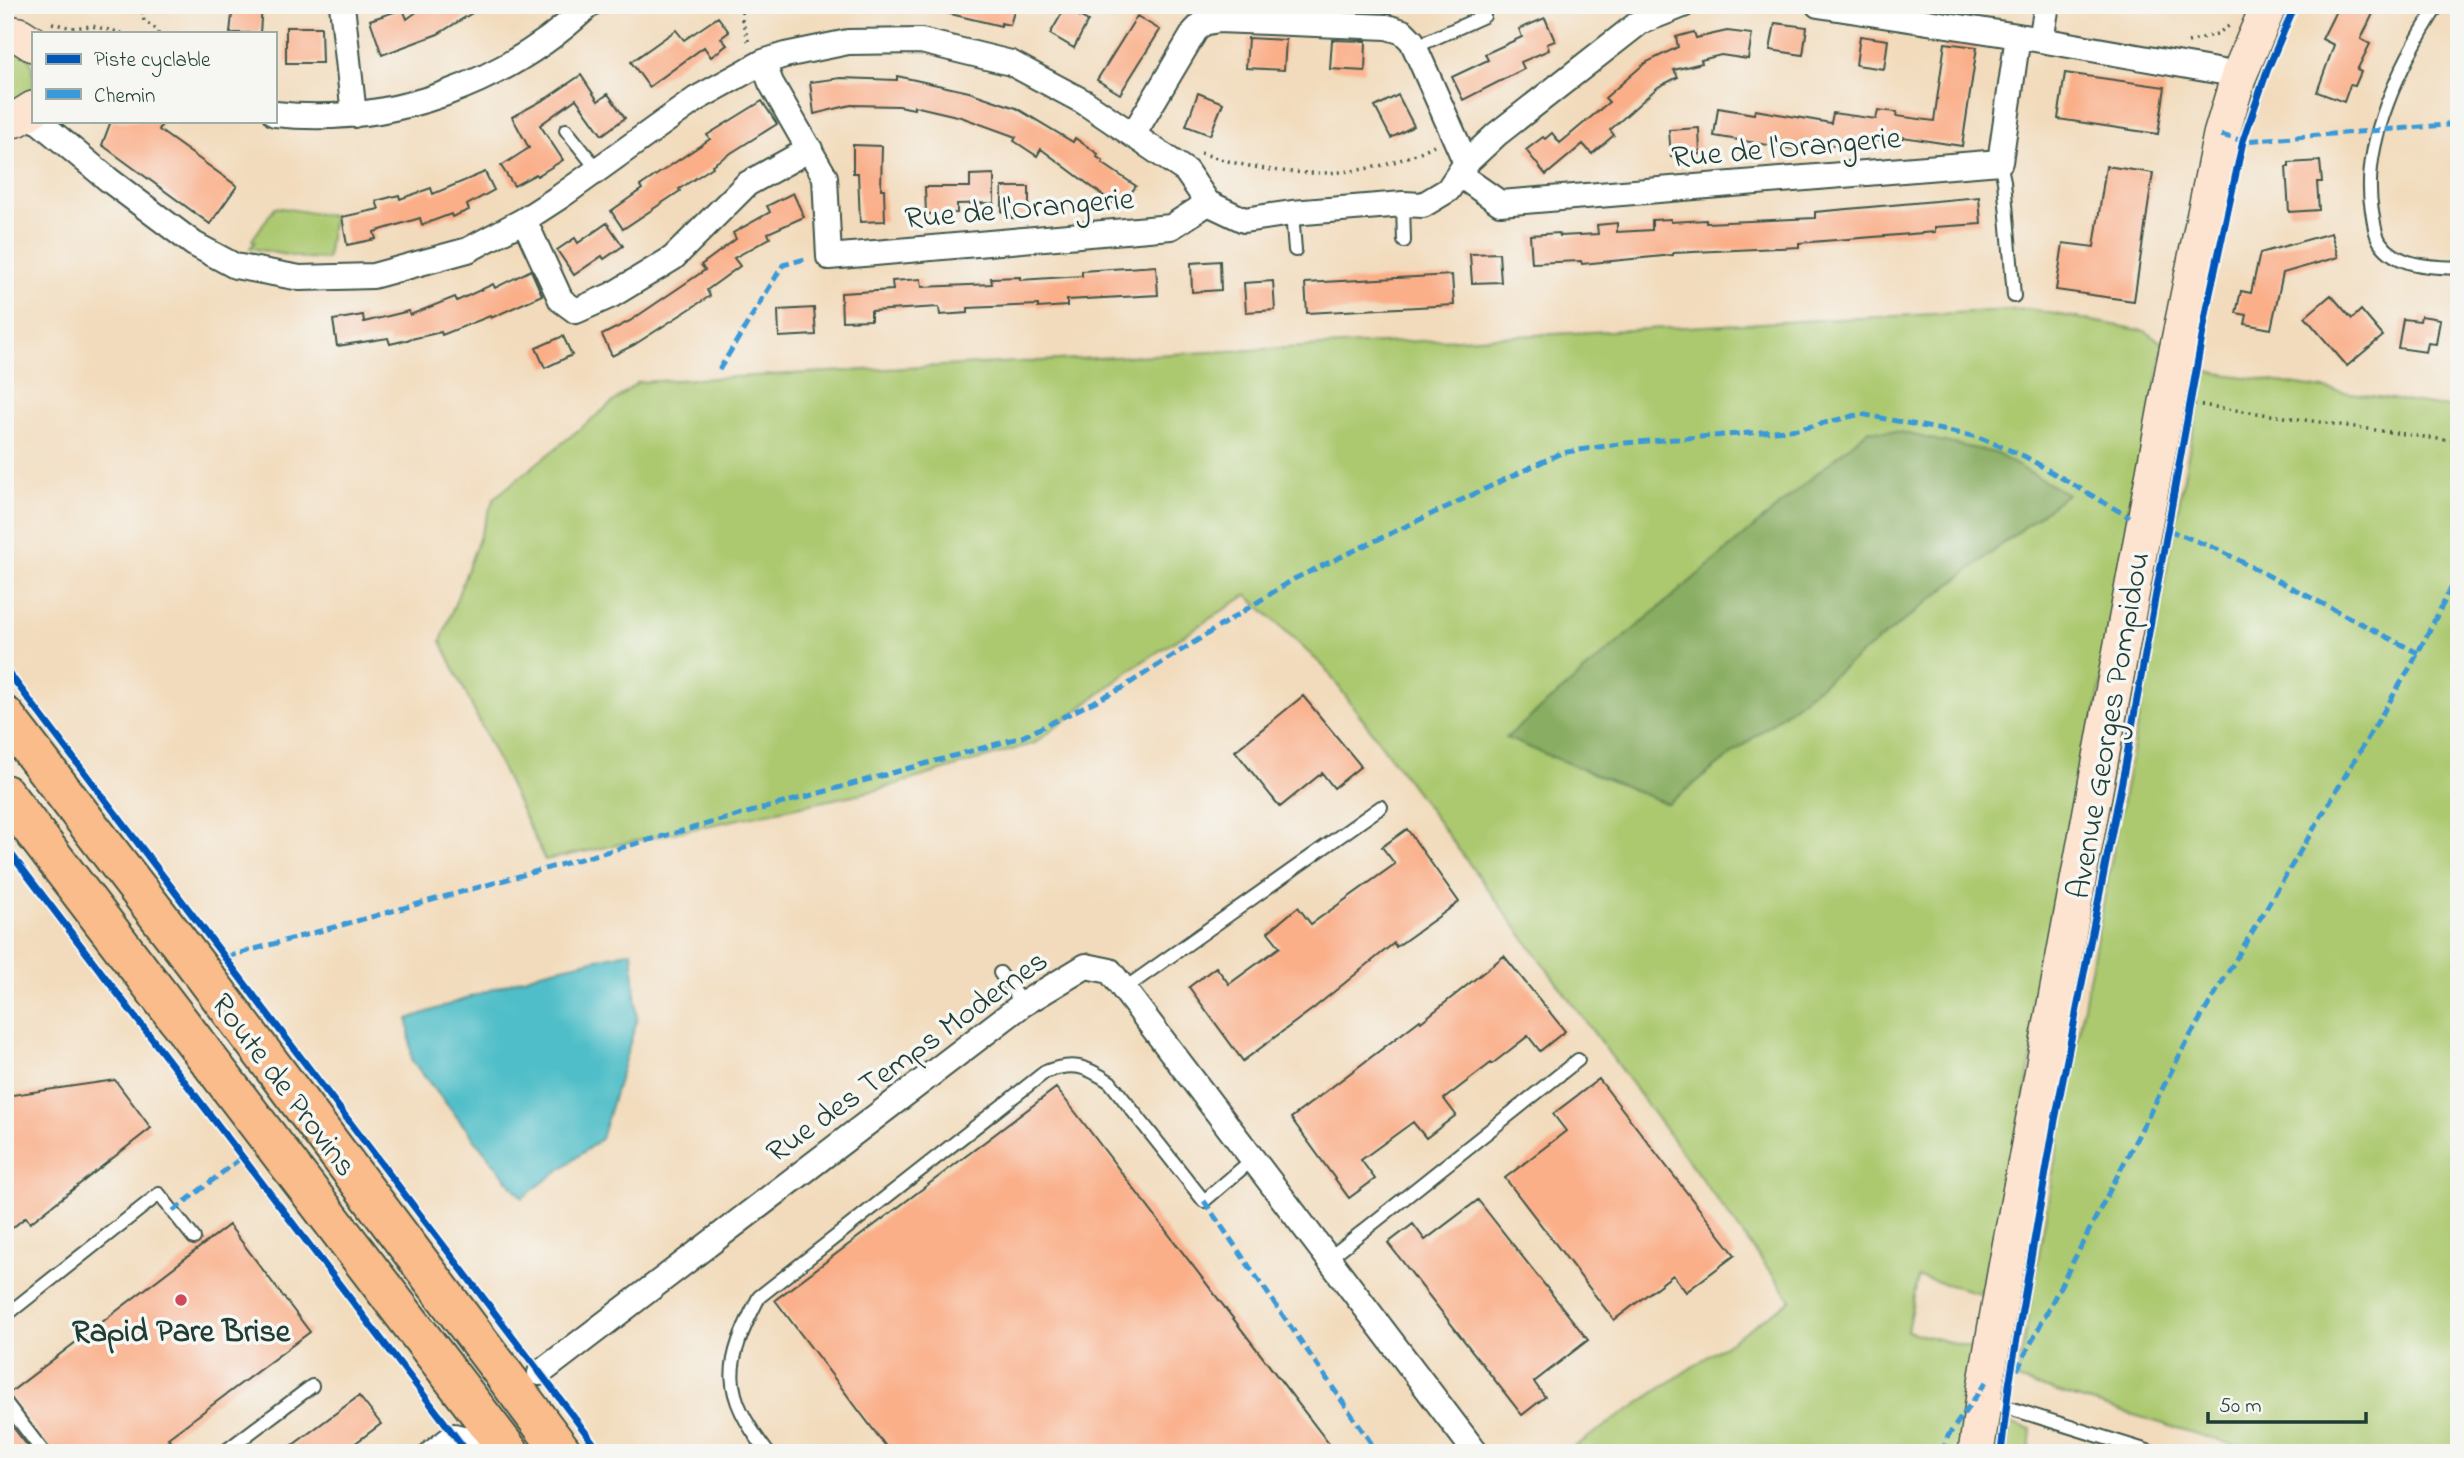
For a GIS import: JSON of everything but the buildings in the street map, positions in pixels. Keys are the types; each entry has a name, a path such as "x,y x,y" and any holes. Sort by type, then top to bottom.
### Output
{"main road":[{"name":"Avenue Georges Pompidou","path":"1976,1453 1983,1400 2173,370 2221,135 2239,75 2269,5"},
{"name":"Route de Provins","path":"5,716 552,1439"},
{"name":"Route de Provins","path":"5,794 509,1451"}],"street":[{"path":"342,5 354,115"},
{"path":"276,114 354,115 451,92 492,74 536,49 589,5"},
{"path":"1208,203 1244,220 1292,213 1403,204 1423,205 1448,190 1463,169 1497,134 1640,22 1683,5"},
{"path":"1818,5 2239,75"},
{"path":"2000,162 2029,38 2047,5"},
{"name":"Rue de l'Orangerie","path":"1133,135 1195,31 1208,21 1387,27 1403,32 1415,47 1452,135 1463,169 1500,203 2000,162"},
{"name":"Rue de l'Orangerie","path":"36,122 194,244 235,266 300,278 373,275 468,250 524,220 696,99 763,62 848,42 921,41 1011,63 1084,102 1186,171 1208,203 1171,227 817,258 825,177 771,83 763,62"},
{"path":"524,220 561,300 576,311 612,295 673,258 747,184 810,149"},
{"name":"Rue des Temps Modernes","path":"540,1373 1023,1003 1086,966 1110,971 1476,1453"},
{"path":"491,1359 506,1360 540,1373 552,1439"},
{"path":"432,1453 454,1436 458,1385"},
{"path":"454,1436 509,1451"}],"lane":[{"path":"2438,5 2400,76 2378,131 2370,171 2371,206 2380,242 2404,261 2459,268"},
{"path":"1415,47 1484,16"},
{"path":"566,130 598,170"},
{"path":"2000,162 2014,296"},
{"path":"1403,204 1404,241"},
{"path":"1292,213 1295,250"},
{"path":"1124,989 1381,807"},
{"path":"1000,973 1023,1003"},
{"path":"1328,1259 1578,1060"},
{"path":"768,1453 736,1404 731,1373 741,1332 759,1297 1045,1072 1064,1065 1090,1070 1110,1082 1204,1201 1253,1159"},
{"path":"5,1316 159,1194 194,1238"},
{"path":"223,1453 312,1386"},
{"path":"1983,1400 2154,1453"},
{"path":"5,1402 44,1453"}],"path":[{"path":"141,5 144,21 158,32"},
{"path":"742,5 742,20 750,47 763,62"},
{"path":"26,31 61,27 75,30 92,26 118,32"},
{"path":"1200,153 1276,171 1337,173 1377,167 1424,151 1452,135"},
{"path":"2191,390 2189,406 2459,442"}],"green space":[{"path":"5,44 28,57 32,65 32,89 28,97 5,111"},
{"path":"275,207 333,216 327,259 303,258 250,248 255,242 252,240"},
{"path":"2029,309 2145,331 2164,344 1988,1295 1918,1277 1907,1331 1973,1348 1962,1453 1565,1453 1791,1300 1324,667 1247,595 1134,667 1035,743 877,790 545,860 441,641 494,498 638,382"},
{"path":"2204,371 2459,409 2459,1453 2260,1453 2017,1380 2061,1127"},
{"path":"1868,430 1899,432 1995,453 2067,494 1668,804 1506,738"},
{"path":"2010,1424 2031,1429 2029,1453 2006,1453"}],"water":[{"path":"632,951 637,1020 601,1139 522,1198 412,1061 408,1019 541,972"}],"marked path":[{"path":"2221,135 2243,141 2459,124"},
{"path":"719,370 783,265 805,259"},
{"path":"226,957 1022,737 1122,688 1294,579 1561,453 1625,443 1800,429 1861,414 1978,437 2024,456 2129,517"},
{"path":"2168,530 2217,549 2418,653"},
{"path":"2017,1370 2187,1041 2412,664 2459,573"},
{"path":"173,1211 241,1158"},
{"path":"1204,1201 1378,1453"},
{"path":"1942,1453 1948,1436 1986,1382"}],"cycle path":[{"path":"2001,1453 2009,1385 2055,1120 2125,766 2209,298 2243,141 2267,71 2295,5"},
{"path":"5,668 601,1453"},
{"path":"5,846 468,1453"}],"place":[{"name":"Rapid Pare Brise","path":"181,1300"}]}
